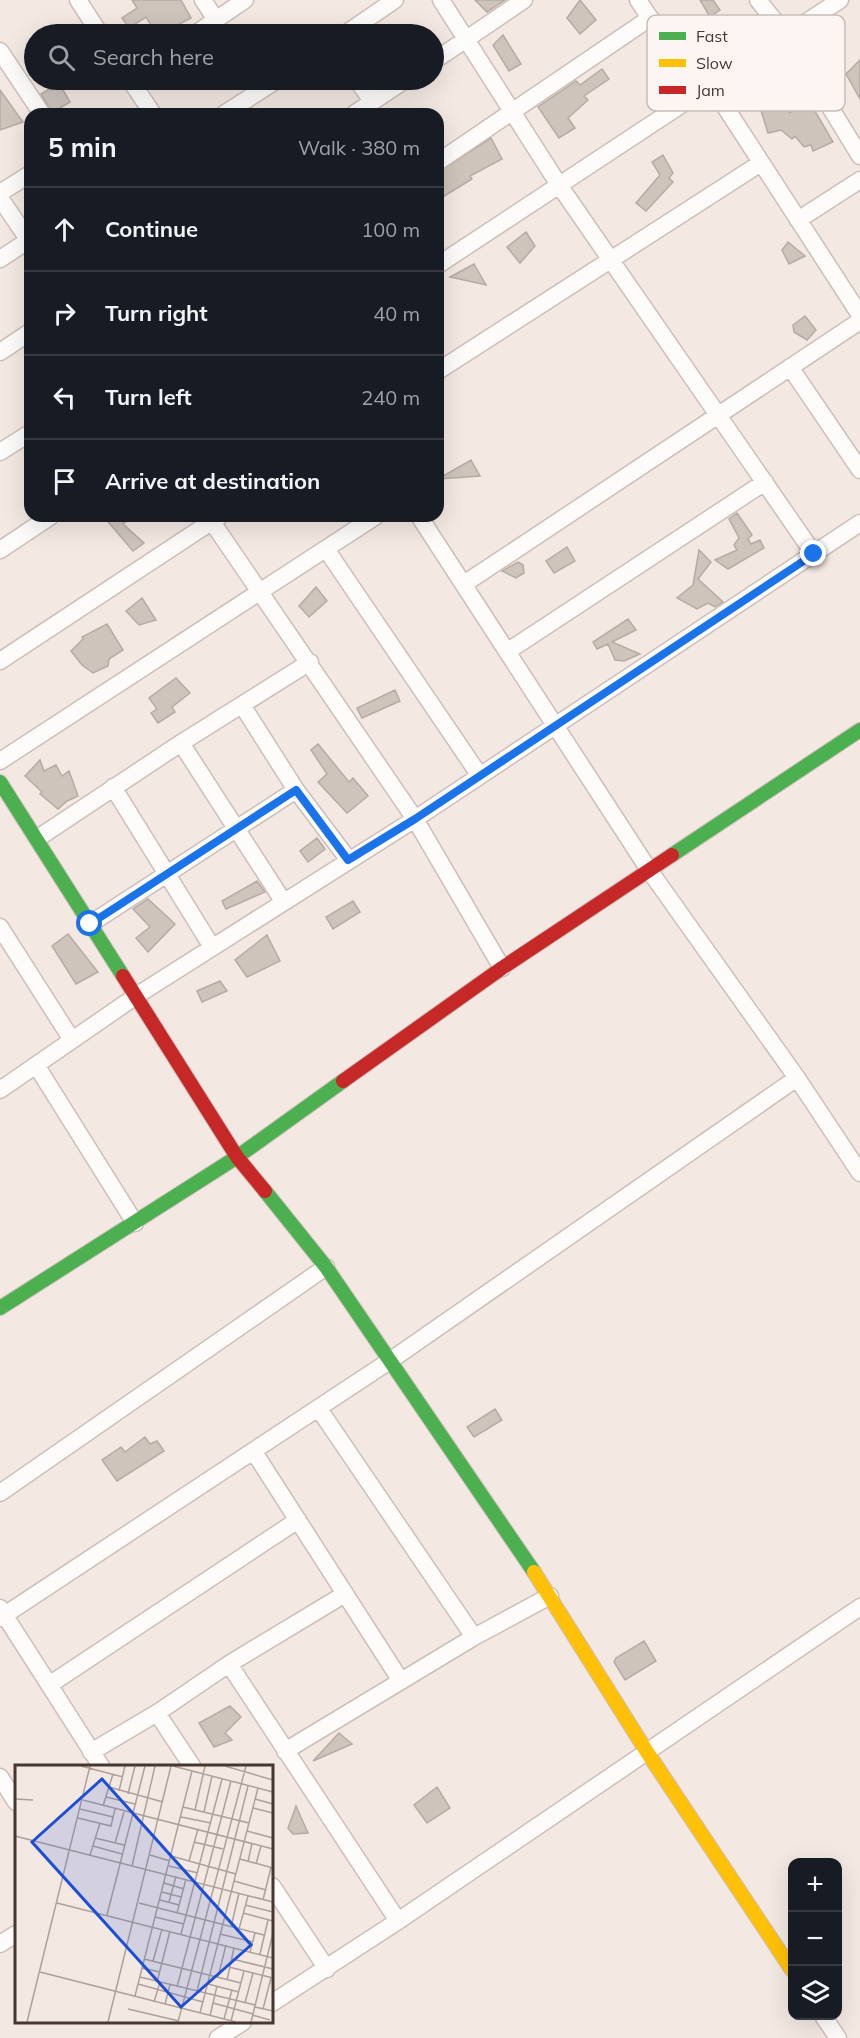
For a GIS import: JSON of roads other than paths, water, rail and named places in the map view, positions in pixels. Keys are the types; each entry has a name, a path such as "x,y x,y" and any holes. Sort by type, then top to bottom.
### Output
{"street":[{"path":"78,0 94,24"},
{"path":"203,0 216,20"},
{"path":"210,24 245,0"},
{"path":"360,24 395,0"},
{"path":"441,0 558,185 814,554"},
{"path":"444,54 524,0"},
{"path":"638,0 648,15"},
{"path":"758,0 770,15"},
{"path":"817,15 840,0"},
{"path":"444,158 647,20"},
{"path":"0,51 24,87"},
{"path":"26,90 38,108"},
{"path":"137,90 149,108"},
{"path":"233,108 261,90"},
{"path":"364,90 372,102"},
{"path":"363,108 390,90"},
{"path":"444,261 671,111"},
{"path":"728,111 798,220 857,304"},
{"path":"832,111 860,156"},
{"path":"444,367 761,163"},
{"path":"0,193 24,178"},
{"path":"798,220 860,180"},
{"path":"0,198 24,234"},
{"path":"0,259 24,244"},
{"path":"464,584 860,321"},
{"path":"0,352 24,336"},
{"path":"790,367 860,470"},
{"path":"0,452 24,437"},
{"path":"508,651 765,482"},
{"path":"0,550 42,522"},
{"path":"0,661 208,522"},
{"path":"216,522 257,592 310,663 415,819 502,968"},
{"path":"0,760 367,522"},
{"path":"423,522 557,725 649,870 797,1078 860,1173"},
{"path":"0,1090 136,996 415,819 860,524"},
{"path":"326,549 480,776"},
{"path":"38,838 181,743 310,663"},
{"path":"242,705 296,790 348,860"},
{"path":"0,1308 237,1157 502,968 860,730"},
{"path":"181,743 283,901"},
{"path":"0,782 38,838 237,1157 326,1268 391,1360 550,1596 647,1752 789,1966"},
{"path":"113,787 212,947"},
{"path":"90,924 296,790"},
{"path":"0,927 72,1040"},
{"path":"36,1065 135,1223"},
{"path":"100,1765 2,1614 319,1409 797,1078"},
{"path":"0,1493 326,1268"},
{"path":"319,1409 474,1637"},
{"path":"254,1452 401,1681"},
{"path":"49,1685 298,1520"},
{"path":"91,1752 157,1713 229,1664 345,1593"},
{"path":"285,1751 474,1637 550,1596"},
{"path":"273,2002 327,1969 860,1607"},
{"path":"229,1664 398,1921"},
{"path":"157,1713 191,1765"},
{"path":"0,1777 15,1800"},
{"path":"273,1888 327,1969"},
{"path":"1,1942 15,1935"},
{"path":"826,2020 837,2038"},
{"path":"218,2038 241,2023"}]}
